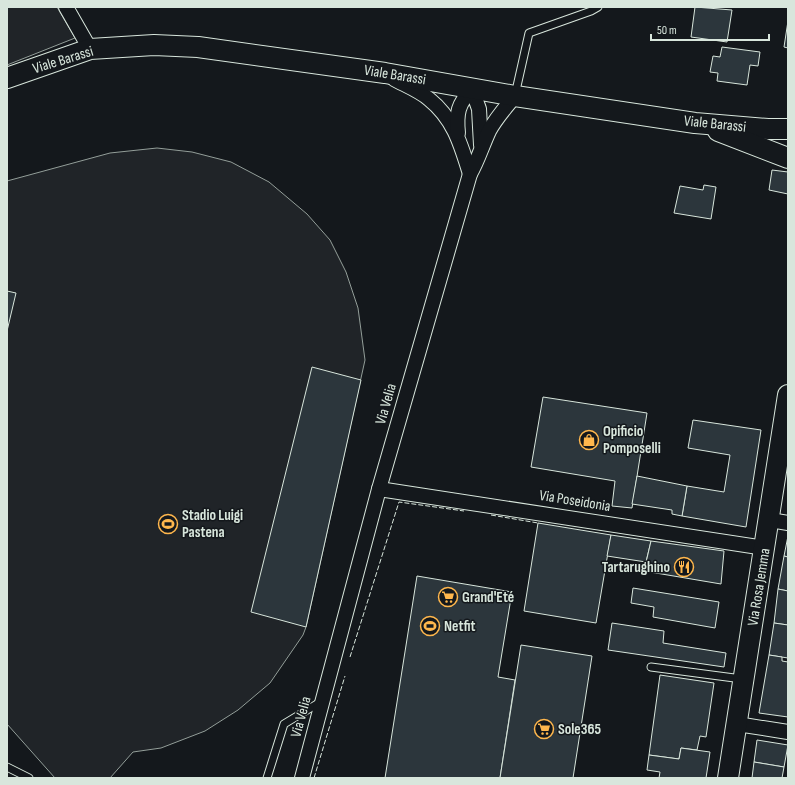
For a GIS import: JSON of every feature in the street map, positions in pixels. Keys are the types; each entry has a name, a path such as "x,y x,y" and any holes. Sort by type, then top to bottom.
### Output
{"street":[{"path":"66,7 90,49"},
{"name":"Viale Barassi","path":"7,78 90,49 154,45 198,47 385,73 515,96 695,122 768,129 787,128"},
{"path":"385,73 429,99 458,136"},
{"path":"470,174 458,136 456,116 462,100 472,89 479,109 480,155"},
{"name":"Via Velia","path":"302,778 379,489 470,174 480,155 489,131 515,96"},
{"path":"695,122 788,158"},
{"name":"Via Rosa Jemma","path":"728,778 765,548 779,521 788,395"},
{"name":"Via Poseidonia","path":"379,489 765,548"},
{"path":"737,724 788,732"}],"lane":[{"path":"515,96 529,33 598,7"},
{"path":"651,667 744,679"},
{"path":"267,778 284,724 324,700"},
{"path":"7,767 29,778"}],"shaded area":[{"path":"7,7 57,7 75,38 7,65"},
{"name":"Stadio Luigi Pastena","path":"157,148 192,152 231,162 269,182 307,214 330,240 346,272 358,308 365,360 306,627 303,635 270,683 238,710 205,731 161,748 133,752 110,778 55,778 7,724 7,181 110,153"}],"building":[{"path":"695,7 732,10 727,42 691,37"},
{"path":"788,21 788,48 784,47"},
{"path":"722,47 760,52 758,66 750,65 747,85 717,81 718,73 710,72 713,56 720,57"},
{"path":"772,170 788,172 788,194 769,190"},
{"path":"704,185 716,187 711,219 674,213 680,186 703,190"},
{"path":"7,291 16,293 7,331"},
{"path":"312,367 361,380 306,627 251,612"},
{"name":"Opificio Pomposelli","path":"543,397 647,413 632,508 612,506 615,481 531,467"},
{"path":"693,420 761,430 746,527 682,516 687,486 724,492 730,455 688,448"},
{"path":"637,476 687,486 682,516 672,514 672,510 632,504"},
{"path":"538,523 611,535 596,623 524,611"},
{"path":"611,535 651,541 646,562 607,556"},
{"path":"788,536 788,557 784,556"},
{"name":"Tartarughino","path":"651,541 724,551 721,584 644,571"},
{"path":"784,556 788,557 788,591 778,589"},
{"path":"417,576 512,592 498,677 515,680 500,778 385,778"},
{"path":"633,588 719,602 715,628 653,617 654,607 631,603"},
{"path":"778,589 788,591 788,625 774,623"},
{"path":"612,623 664,631 663,643 726,653 724,667 608,650"},
{"path":"774,623 788,625 788,658 769,655"},
{"name":"Sole365","path":"521,645 592,656 573,778 500,778"},
{"path":"769,655 782,657 782,661 788,662 788,717 759,713"},
{"path":"660,675 714,683 706,737 700,736 697,750 681,748 679,759 649,755"},
{"path":"757,740 788,745 784,767 754,762"},
{"path":"681,748 710,752 706,778 659,778 660,772 647,770 649,755 679,759"},
{"path":"754,762 784,767 782,778 752,778"}],"fence":[{"path":"350,657 399,502 464,511"},
{"path":"491,515 538,523"},
{"path":"314,778 345,676"}],"place":[{"name":"Opificio Pomposelli","path":"589,440"},
{"name":"Stadio Luigi Pastena","path":"168,524"},
{"name":"Tartarughino","path":"684,567"},
{"name":"Grand'Eté","path":"448,597"},
{"name":"Netfit","path":"430,626"},
{"name":"Sole365","path":"544,729"}]}
